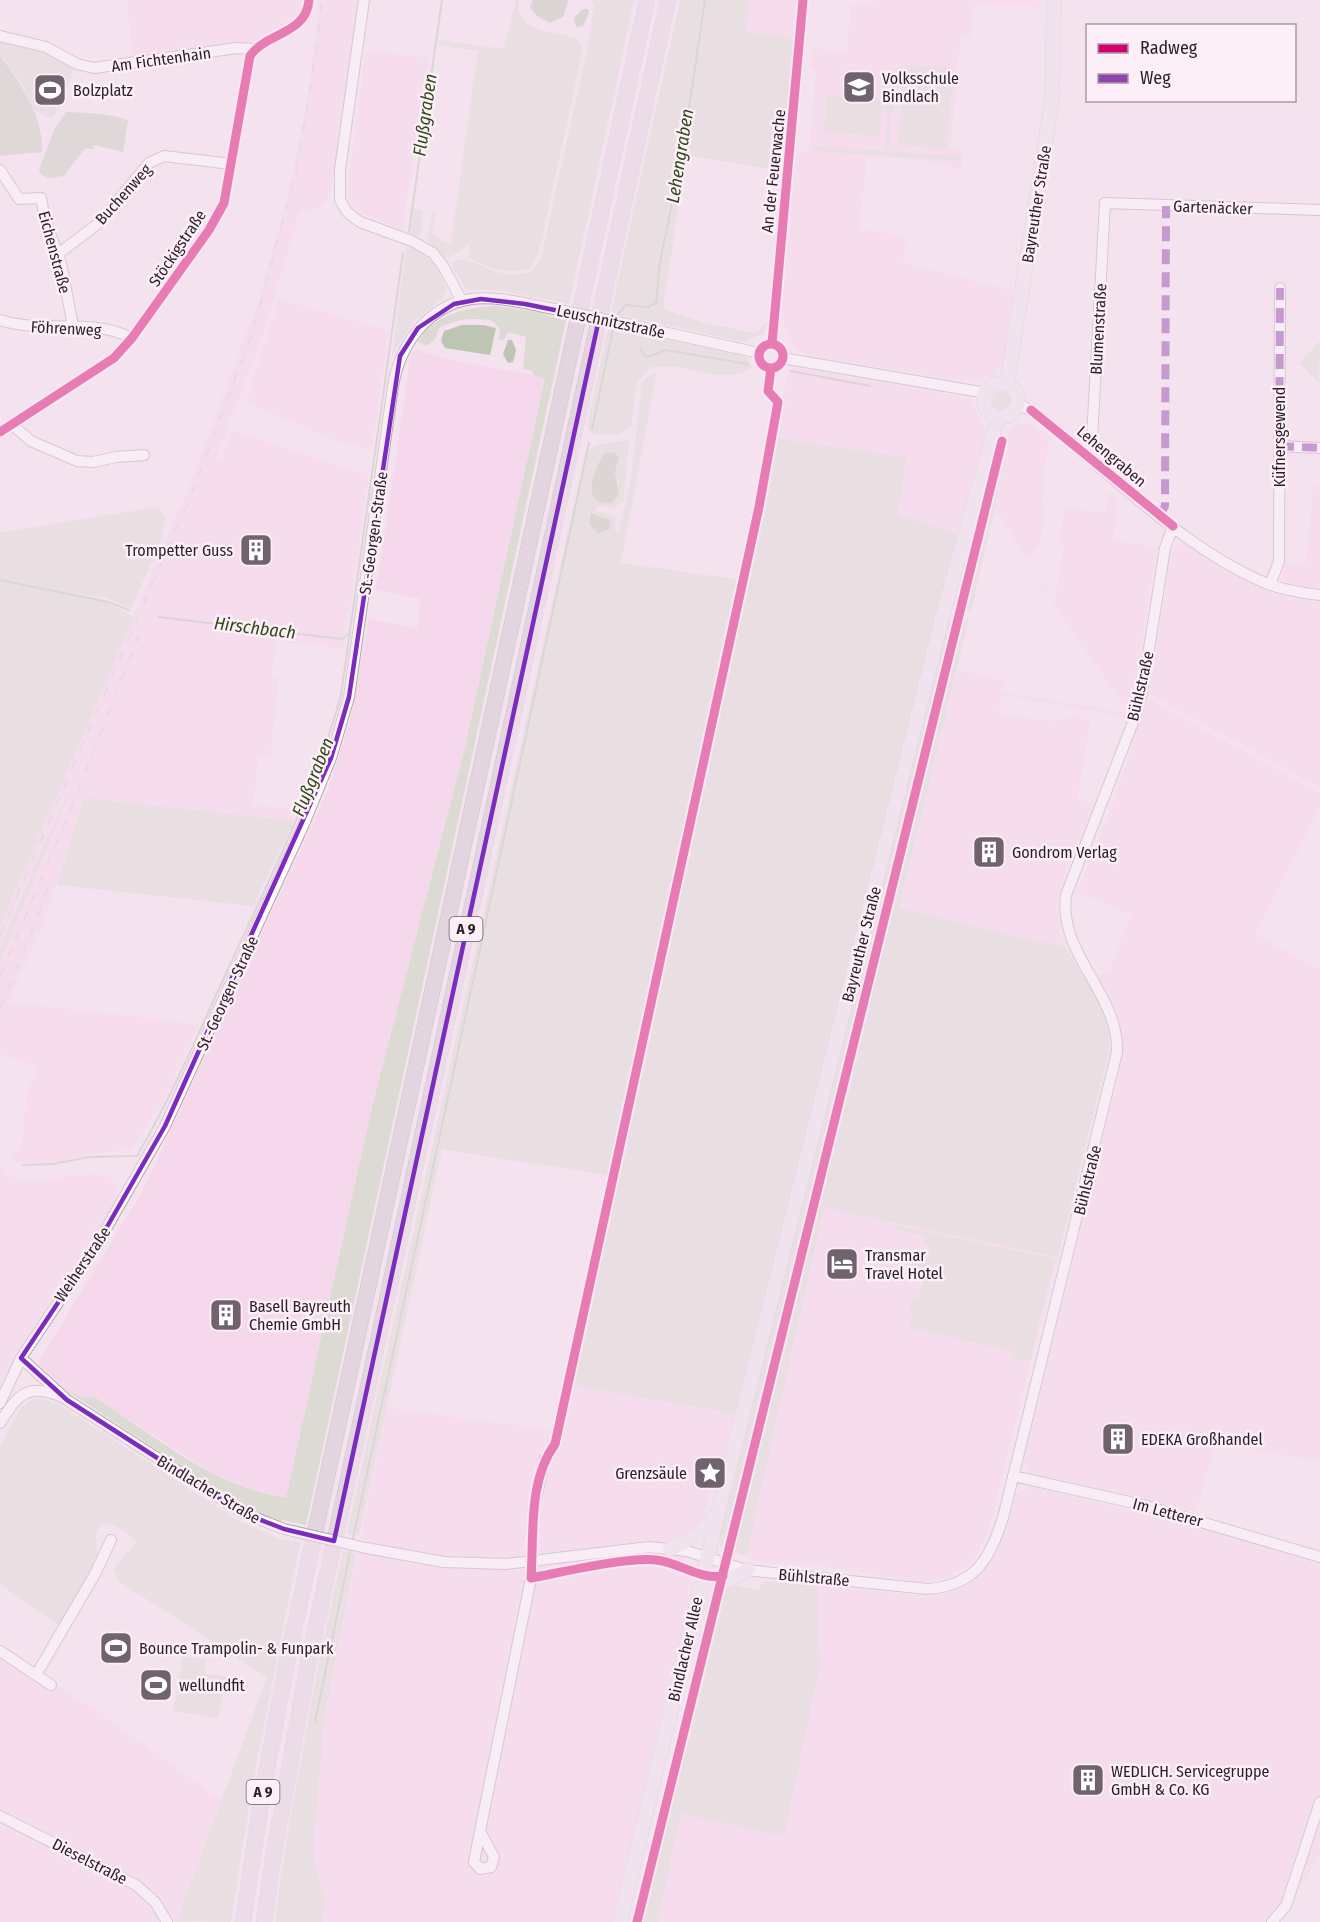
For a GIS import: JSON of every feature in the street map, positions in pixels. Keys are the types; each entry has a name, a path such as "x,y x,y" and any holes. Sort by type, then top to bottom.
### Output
{"highway":[{"name":"A 9","path":"243,1922 263,1790 287,1662 647,0"},
{"name":"A 9","path":"264,1922 275,1847 309,1659 668,0"}],"main road":[{"name":"Bayreuther Straße","path":"1047,0 1047,16 1052,23"},
{"name":"Bayreuther Straße","path":"1007,384 1051,106 1054,0"},
{"path":"997,384 1007,384 1015,389 1018,403 1009,415 998,417 986,406 986,393 997,384"},
{"name":"Bayreuther Straße","path":"728,1472 943,614 998,417"},
{"name":"Bindlacher Allee","path":"621,1922 728,1472"},
{"path":"670,1549 699,1533 718,1512"},
{"path":"694,1611 712,1589 748,1570"}],"street":[{"path":"255,49 298,24 308,10 309,0"},
{"path":"364,0 340,169 340,200 347,212 360,222 412,241 433,253 443,266 462,301"},
{"name":"An der Feuerwache","path":"772,344 803,0"},
{"name":"Am Fichtenhain","path":"0,36 46,47 77,64 94,68 237,48 255,49"},
{"name":"Stöckigstraße","path":"0,432 5,422 114,358 132,338 217,217 224,204 244,76 250,56 255,49"},
{"name":"Buchenweg","path":"58,254 99,223 149,163 164,156 231,164"},
{"name":"Eichenstraße","path":"0,170 19,199 41,198 45,220 58,254 73,326"},
{"name":"Gartenäcker","path":"1105,203 1320,210"},
{"name":"Blumenstraße","path":"1083,452 1092,438 1105,203"},
{"name":"Küfnersgewend","path":"1270,585 1279,561 1280,288"},
{"name":"Leuschnitzstraße","path":"462,301 498,300 549,308 759,353 760,362 767,368 776,367 782,358 986,393"},
{"name":"St.-Georgen-Straße","path":"165,1126 304,824 334,751 349,696 393,386 400,357 418,328 430,317 462,301"},
{"name":"Föhrenweg","path":"0,320 30,327 73,326 120,332 132,338"},
{"path":"759,353 766,345 772,344 781,350 782,358"},
{"name":"Lehengraben","path":"1018,403 1083,452 1173,526 1238,570 1291,592 1320,595"},
{"path":"5,422 31,441 77,461 93,462 116,457 144,456"},
{"path":"1279,447 1320,448"},
{"name":"Bühlstraße","path":"707,1558 748,1570 927,1589 946,1588 969,1576 992,1550 1013,1476 1117,1052 1117,1039 1112,1017 1070,937 1065,916 1066,895 1137,709 1165,548 1173,526"},
{"name":"Weiherstraße","path":"0,1403 21,1358 96,1246 165,1126"},
{"name":"Bindlacher Straße","path":"21,1358 67,1400 223,1501 260,1521 284,1529 366,1548 444,1562 532,1562 649,1547 687,1551 707,1558"},
{"path":"0,1423 18,1397 34,1390 46,1391 67,1400"},
{"path":"480,1831 529,1589 533,1512 545,1458"},
{"name":"Im Letterer","path":"1013,1476 1143,1504 1264,1538 1320,1557"},
{"path":"36,1675 95,1574 111,1540"},
{"path":"0,1651 51,1685"},
{"path":"1272,1922 1286,1906 1320,1802"},
{"name":"Dieselstraße","path":"0,1816 136,1885 154,1902 167,1922"}],"highlighted area":[{"path":"481,299 525,304 599,319 334,1541 284,1529 243,1513 67,1400 21,1358 96,1246 165,1126 331,758 349,697 400,356 418,328 454,304"}],"shaded area":[{"path":"127,0 305,0 301,16 266,39 133,60"},
{"path":"320,0 356,0 355,8 358,9 333,181 328,198 320,206 309,212 300,210 264,333 216,458 221,459 232,431 369,475 345,649 276,641 272,677 279,678 270,757 259,756 253,804 299,810 294,821 84,798 43,925 8,1002 199,1024 163,1102 132,1149 88,1154 53,1163 14,1163 11,1156 22,1143 27,1089 35,1076 34,1066 0,1053 0,926 189,486 259,299 282,219 304,120"},
{"path":"516,0 519,0 522,19 529,25 547,32 577,38 583,48 538,256 530,268 507,271 468,257 471,253 468,244 458,253 446,258 427,240 433,213 437,213 432,233 441,241 451,244 478,51 438,45 439,40 504,49"},
{"path":"533,0 567,0 568,2 563,17 550,23 537,16 530,7"},
{"path":"586,0 634,0 569,304 501,291 467,289 452,267 454,261 462,260 498,272 520,274 533,271 541,257 588,47 594,7 591,1"},
{"path":"680,0 749,0 746,32 794,38 783,171 686,155 663,309 702,322 753,333 758,332 770,318 762,334 744,342 611,313"},
{"path":"749,0 796,0 794,38 745,32"},
{"path":"881,0 1038,0 1040,7 973,5 970,38 960,38 951,147 963,152 961,169 918,160 867,157 859,229 906,237 903,263 1014,291 1002,366 990,378 963,381 813,356 802,353 793,346 784,329 782,305 796,152 809,152 816,69 810,68 812,49 847,50 851,6"},
{"path":"582,9 588,9 589,13 583,26 576,27 574,18"},
{"path":"0,38 29,44 74,66 61,106 51,119 33,109 22,84 0,53"},
{"path":"366,50 429,58 402,230 364,215 351,203 347,193"},
{"path":"0,55 23,89 35,113 42,139 42,152 0,156"},
{"path":"906,64 954,69 946,149 898,144"},
{"path":"827,96 882,100 880,136 824,132"},
{"path":"884,101 895,102 894,112 891,113 889,149 886,149 888,112 883,112"},
{"path":"66,112 106,115 128,120 123,152 94,145 93,149 85,148 64,176 48,178 41,174 39,170 55,128"},
{"path":"813,146 959,156 959,161 812,151"},
{"path":"414,208 423,212 421,232 418,236 410,233"},
{"path":"406,247 414,249 432,262 446,289 442,299 413,322 392,356"},
{"path":"279,299 389,331 372,451 340,442 249,404 248,398 252,383"},
{"path":"497,306 543,313 543,315 566,320 306,1525 282,1520 280,1523 245,1508 69,1392 85,1398 95,1397 162,1443 210,1472 260,1492 286,1498 372,1107 465,747 545,378 533,375 533,371 523,369 526,337 509,332 503,340 498,339 500,329 493,321 472,319 459,321 439,328 435,339 427,346 418,342 432,325 452,314 475,308"},
{"path":"462,325 483,325 496,328 490,355 445,348 441,341 444,331"},
{"path":"608,330 629,334 630,331 745,356 752,367 741,373 729,375 675,367 650,368 637,383 631,426 617,434 591,433 587,425"},
{"path":"508,340 512,340 516,350 513,362 508,363 503,354"},
{"path":"1320,341 1319,383 1299,363"},
{"path":"417,350 449,360 545,377 465,747 372,1107 286,1499 258,1493 207,1470 95,1397 85,1398 69,1392 38,1363 143,1190 313,824 328,790 350,722 369,619 417,629 421,599 374,589 379,575 411,353"},
{"path":"796,367 970,398 984,427 987,428 960,535 898,515 905,457 774,438 788,372"},
{"path":"657,371 621,563 741,580 611,1176 442,1149 359,1536 347,1533 585,454 595,445 629,440 623,502 613,508 597,506 596,511 615,516 616,530 619,530 630,485 642,384 646,378","holes":["619,457 615,472 619,484 594,498 591,484 601,463"]},
{"path":"1002,391 1009,394 1012,401 1009,408 1002,411 995,408 992,401 995,394"},
{"path":"1016,423 1033,425 1049,436 1042,489 1044,490 1042,504 1046,505 1040,545 1027,558 1055,602 1064,543 1059,542 1064,508 1105,513 1108,491 1118,499 1113,540 1157,547 1135,690 1127,717 1001,695 998,713 1057,722 1058,719 1067,720 1068,716 1091,720 1077,800 1094,803 1062,881 1057,907 1059,927 1066,948 899,908 957,669 1004,681 1002,692 1128,713 1044,589 995,507 1007,433"},
{"path":"1007,433 995,507 971,611 965,608"},
{"path":"1001,435 962,601 957,606 953,605 968,563 986,477"},
{"path":"774,438 906,457 898,515 960,535 736,1414 570,1385 671,916 677,904 677,890 742,603 744,581"},
{"path":"614,452 619,457 615,472 619,495 611,503 601,502 594,498 592,492 594,476 604,453"},
{"path":"1314,485 1320,485 1320,590 1291,585 1286,582 1282,574 1284,563 1305,566"},
{"path":"158,507 166,518 158,549 131,608 104,597 73,594 97,598 134,617 0,926 0,533"},
{"path":"591,513 609,520 610,529 598,533 589,524"},
{"path":"1182,544 1189,545 1269,592 1290,598 1320,602 1320,787 1149,694 1171,553 1174,547"},
{"path":"969,618 899,908 1066,948 1103,1013 1109,1041 1108,1055 1058,1257 824,1208 746,1557 733,1551 732,1548 962,622"},
{"path":"948,619 956,621 726,1554 720,1546 720,1535"},
{"path":"1148,699 1320,793 1320,808 1255,934 1320,970 1320,1461 1216,1443 1196,1512 1032,1475 1026,1469 1024,1460 1114,1093 1116,1093 1123,1052 1118,1014 1098,977 1110,969 1131,915 1077,892 1110,811"},
{"path":"71,789 0,962 0,950 44,844"},
{"path":"84,798 294,821 253,906 57,885"},
{"path":"0,1164 8,1175 24,1181 93,1174 108,1177 114,1181 118,1197 92,1243 28,1334 0,1386"},
{"path":"824,1208 1058,1257 987,1535 976,1556 966,1566 947,1577 925,1582 911,1581 832,1567 769,1563 746,1557"},
{"path":"898,1226 1055,1259 1030,1361 1012,1359 1013,1351 910,1328 913,1296 919,1298 926,1270 907,1266 910,1253 928,1256 931,1246 924,1244 926,1236 897,1230"},
{"path":"570,1385 736,1414 713,1488 711,1488 705,1514 693,1531 682,1568 692,1575 691,1592 612,1922 322,1922 325,1898 313,1856 324,1720 387,1408 559,1431"},
{"path":"34,1398 55,1402 239,1521 280,1539 300,1542 252,1786 231,1922 177,1921 267,1677 120,1582 113,1569 137,1542 114,1525 102,1524 98,1529 97,1555 93,1569 58,1625 0,1584 0,1445 22,1406"},
{"path":"1030,1487 1190,1523 1260,1543 1320,1565 1320,1854 1279,1922 658,1922 681,1814 784,1836 820,1666 817,1583 927,1597 949,1593 966,1586 978,1577 995,1556 1013,1497"},
{"path":"343,1551 356,1554 324,1720 313,1856 325,1898 322,1922 275,1922 283,1860 319,1661"},
{"path":"765,1581 817,1583 820,1666 784,1836 681,1814 658,1922 640,1922 723,1591 736,1586 757,1590"},
{"path":"0,1649 104,1716 221,1800 177,1922 0,1922"},
{"path":"183,1656 206,1660 204,1673 226,1677 218,1719 173,1711"}],"waterway":[{"name":"Flußgraben","path":"409,231 442,0"},
{"name":"Lehengraben","path":"616,317 626,305 648,307 656,303 660,262 682,155 705,0"},
{"name":"Flußgraben","path":"23,1165 53,1164 89,1157 137,1156 188,1057 307,795 341,695 403,253"},
{"path":"592,429 614,325"},
{"name":"Lehengraben","path":"641,348 643,354 648,357 665,350 748,364"},
{"name":"Lehengraben","path":"791,371 870,386"},
{"path":"352,1543 589,443"},
{"name":"Hirschbach","path":"0,580 108,602 129,610"},
{"name":"Hirschbach","path":"158,617 342,639 350,633"},
{"path":"315,1722 351,1548"}],"railway":[{"path":"0,935 194,488 251,337 295,177 317,48 322,0"},
{"path":"0,976 70,811 139,635"},
{"path":"0,1009 36,922 51,878"}],"marked path":[{"path":"1160,516 1165,506 1166,206"},
{"path":"1279,484 1280,288"},
{"path":"1279,446 1320,448"}],"cycle path":[{"path":"0,432 114,358 132,338 209,230 224,203 250,56 257,48 301,20 309,0"},
{"path":"772,344 803,0"},
{"path":"771,344 776,345 782,351 783,356 782,361 776,367 771,368 766,367 760,361 759,356 760,351 766,345 771,344"},
{"path":"723,1576 714,1577 697,1573 664,1561 643,1560 594,1566 531,1578 536,1491 546,1459 555,1444 759,507 778,402 768,391 771,368"},
{"path":"1031,410 1173,526"},
{"path":"637,1922 1002,441"}],"place":[{"name":"Volksschule Bindlach","path":"859,87"},
{"name":"Bolzplatz","path":"50,90"},
{"name":"Trompetter Guss","path":"256,550"},
{"name":"Gondrom Verlag","path":"989,852"},
{"name":"Transmar Travel Hotel","path":"842,1264"},
{"name":"Basell Bayreuth Chemie GmbH","path":"226,1315"},
{"name":"EDEKA Großhandel","path":"1118,1439"},
{"name":"Grenzsäule","path":"710,1473"},
{"name":"Bounce Trampolin- & Funpark","path":"116,1648"},
{"name":"wellundfit","path":"156,1685"},
{"name":"WEDLICH. Servicegruppe GmbH & Co. KG","path":"1088,1780"}]}
